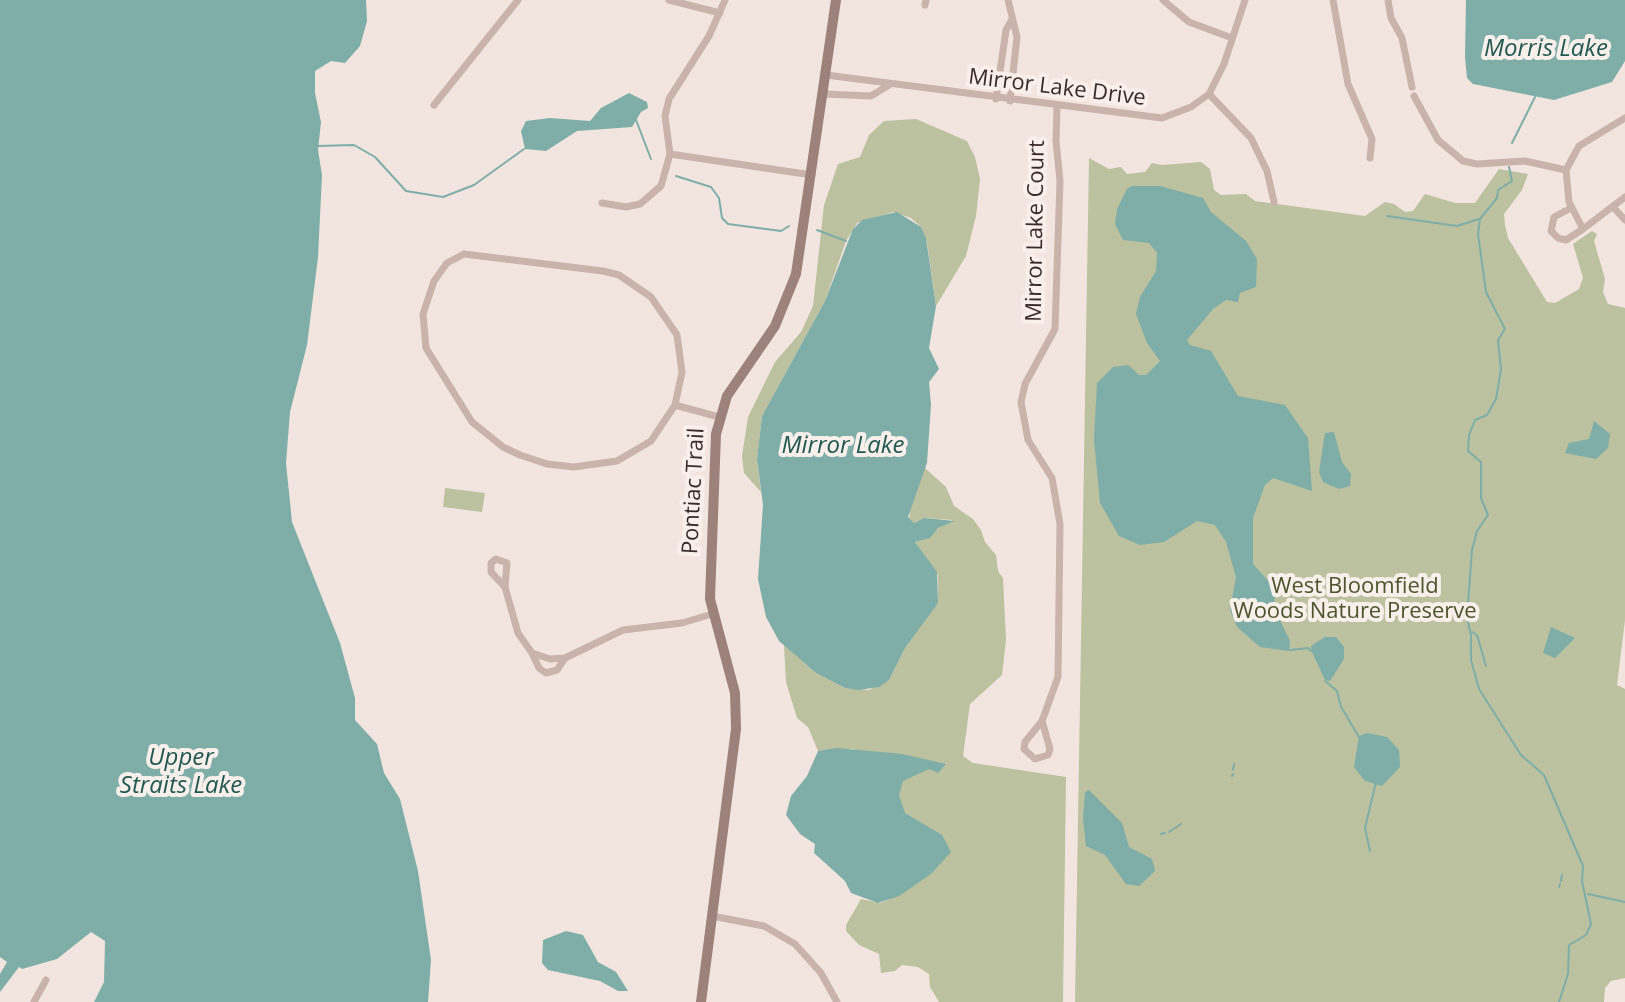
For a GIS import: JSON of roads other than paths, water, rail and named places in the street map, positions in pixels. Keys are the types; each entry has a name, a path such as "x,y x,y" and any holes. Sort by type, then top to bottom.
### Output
{"main road":[{"name":"Pontiac Trail","path":"701,1002 736,729 730,672 712,614 712,523 719,417 727,396 775,326 791,293 801,252 836,0"}],"street":[{"path":"434,105 518,0"},
{"path":"669,0 720,13"},
{"path":"602,203 626,207 653,197 668,173 670,154 665,126 669,99 725,0"},
{"path":"1008,0 1017,37 1010,101"},
{"path":"1163,0 1189,22 1232,38"},
{"path":"1245,0 1221,72 1209,94 1251,138 1267,171 1274,202"},
{"path":"1333,0 1335,25 1348,84 1372,139 1370,158"},
{"path":"1388,0 1391,18 1402,38 1412,87"},
{"path":"996,99 1006,30 1011,21"},
{"path":"1003,52 1015,53"},
{"name":"Mirror Lake Drive","path":"826,75 1010,101 1162,118 1191,107 1209,94"},
{"name":"Mirror Lake Drive","path":"824,94 871,96 889,85"},
{"path":"1414,96 1438,140 1463,161 1477,164 1525,161 1566,170"},
{"name":"Mirror Lake Court","path":"1042,721 1050,749 1048,755 1035,759 1024,749 1025,742 1042,721 1058,677 1060,524 1052,478 1028,440 1021,402 1025,384 1055,329 1060,181 1057,107"},
{"path":"1583,229 1571,208 1566,170 1579,146 1625,118"},
{"path":"670,154 812,175"},
{"path":"1571,208 1554,217 1551,231 1558,238 1566,240 1614,208 1625,197"},
{"path":"1614,208 1625,220"},
{"path":"464,254 497,255 619,275 651,297 677,335 682,372 675,405 651,441 617,461 574,467 547,464 520,455 484,433 451,393 426,348 423,314 427,296 447,263 464,254"},
{"path":"675,405 719,417"},
{"path":"505,587 518,633 539,668 546,673 557,670 565,658"},
{"path":"532,653 550,659 565,658 623,630 682,623 712,614"},
{"path":"712,916 764,926 795,944 821,973 837,1002"},
{"path":"34,1002 46,980"}],"water":[{"name":"Upper Straits Lake","path":"0,0 366,0 367,21 360,46 345,63 331,61 315,71 315,93 321,122 318,150 322,175 318,257 307,345 290,412 286,463 292,522 340,643 355,698 355,720 377,744 384,773 400,799 418,871 431,960 428,1002 94,1002 104,982 105,941 91,932 57,959 22,969 19,967 0,992 0,974 7,962 0,957"},
{"name":"Morris Lake","path":"1466,0 1625,0 1625,61 1612,82 1554,100 1473,84 1467,78 1465,57"},
{"path":"629,93 647,102 648,108 641,112 632,127 577,131 546,151 525,149 521,131 526,121 550,118 590,121 601,108"},
{"path":"1132,186 1160,186 1203,198 1211,212 1246,241 1257,259 1256,287 1240,293 1238,302 1226,300 1213,309 1187,340 1190,345 1211,351 1238,396 1285,405 1308,438 1312,491 1273,478 1265,485 1253,518 1253,564 1274,587 1275,610 1290,641 1289,651 1260,647 1237,627 1230,610 1236,577 1226,542 1215,525 1197,521 1164,542 1140,545 1119,536 1100,503 1094,439 1097,383 1113,367 1128,365 1139,375 1146,375 1160,361 1147,343 1136,314 1140,297 1156,271 1157,253 1149,243 1123,240 1115,224 1117,209 1127,189"},
{"name":"Mirror Lake","path":"897,212 921,227 926,238 936,306 929,348 939,369 929,382 931,405 927,463 908,517 914,523 924,518 955,521 938,528 930,538 915,542 937,572 938,603 905,648 889,680 879,687 859,690 845,688 816,673 779,641 766,617 758,579 763,505 757,459 762,416 825,301 853,229 862,220"},
{"path":"1594,421 1610,434 1608,448 1596,459 1565,453 1569,443 1589,439"},
{"path":"1334,432 1342,462 1351,474 1350,486 1339,489 1323,482 1319,472 1325,433"},
{"path":"1551,627 1575,638 1555,658 1543,653"},
{"path":"1325,637 1336,637 1344,647 1344,659 1330,681 1325,680 1311,646"},
{"path":"1367,733 1387,737 1399,750 1400,767 1382,786 1365,781 1354,767 1359,736"},
{"path":"837,748 902,754 946,764 938,773 929,769 903,781 899,795 905,813 942,835 951,852 931,874 899,896 878,903 851,893 845,881 814,853 815,844 800,834 786,815 791,796 807,776 818,751"},
{"path":"1089,790 1122,823 1129,847 1152,859 1155,871 1139,886 1126,884 1105,855 1086,846 1083,818 1085,792"},
{"path":"566,931 583,935 598,962 616,972 628,991 618,991 600,981 548,970 542,963 543,940"}],"waterway":[{"path":"1512,143 1535,97"},
{"path":"636,120 651,159"},
{"path":"318,146 354,145 375,157 406,191 443,197 474,185 524,149"},
{"path":"1509,167 1512,181 1498,190 1497,198 1480,219 1478,234 1486,292 1505,329 1498,340 1501,369 1496,399 1487,415 1475,420 1469,435 1468,451 1481,462 1481,498 1488,515 1477,531 1472,550 1467,618 1471,660 1479,689 1521,755 1544,775 1583,866 1582,881 1591,924 1586,935 1569,945 1568,974 1559,1002"},
{"path":"676,176 711,187 719,198 722,218 728,224 781,231 789,226"},
{"path":"1387,216 1457,226 1479,219"},
{"path":"817,230 846,241"},
{"path":"1472,632 1477,635 1486,666"},
{"path":"1290,650 1308,648 1311,651"},
{"path":"1325,681 1337,691 1341,707 1359,737"},
{"path":"1233,770 1234,764"},
{"path":"1370,851 1365,828 1376,782"},
{"path":"1169,832 1181,824"},
{"path":"1161,834 1165,833"},
{"path":"1561,881 1562,875"},
{"path":"1588,894 1625,902"}],"park label":[{"name":"West Bloomfield Woods Nature Preserve","path":"1355,600"}]}
